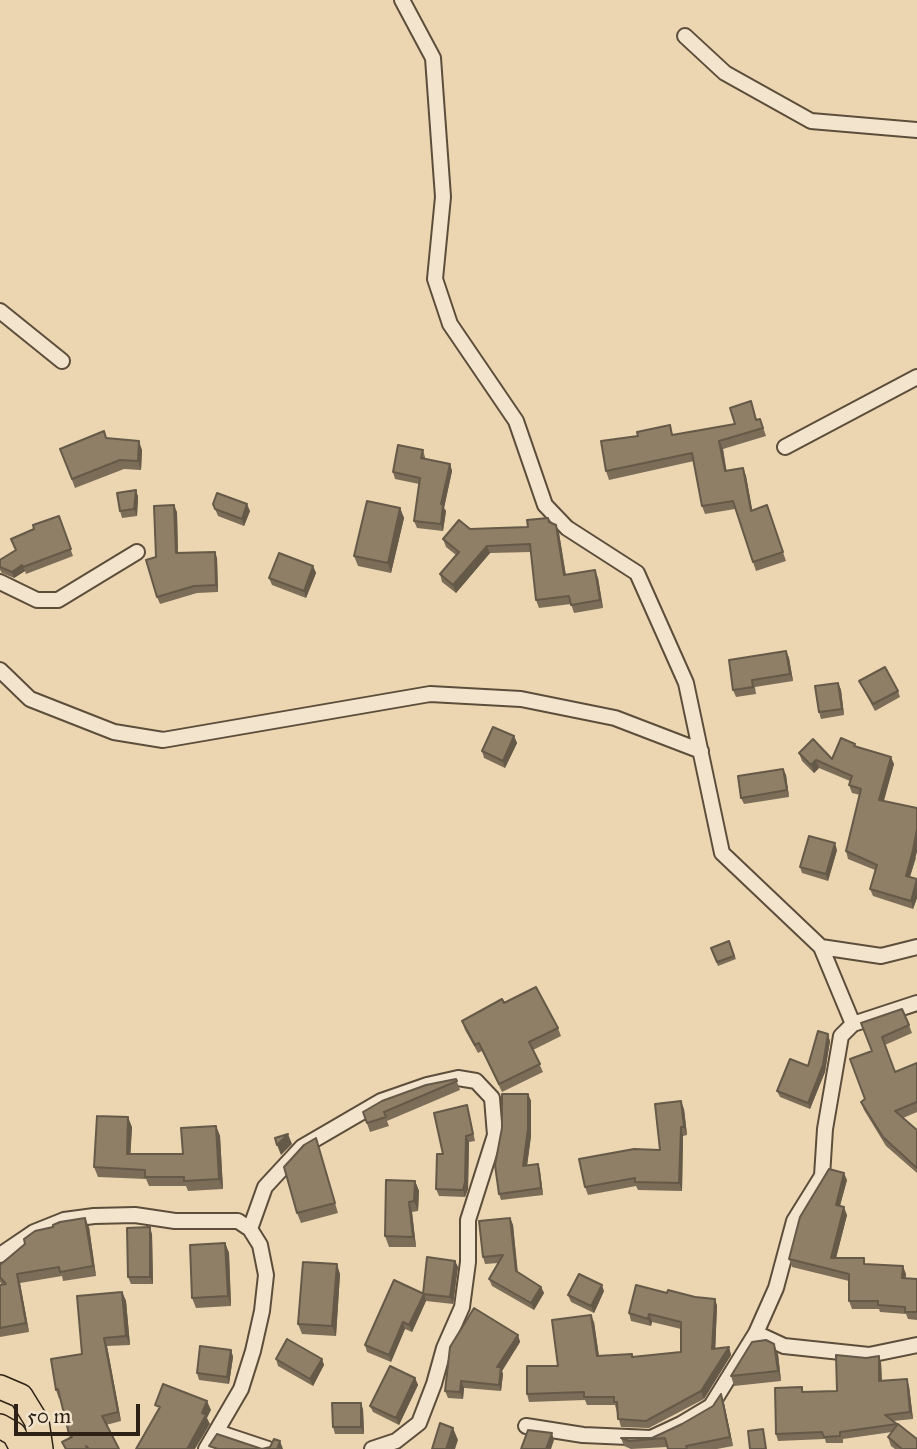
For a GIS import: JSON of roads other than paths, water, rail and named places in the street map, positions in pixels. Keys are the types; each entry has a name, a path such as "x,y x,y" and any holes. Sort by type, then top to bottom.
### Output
{"main road":[{"path":"0,1387 21,1396 37,1422 41,1449"},
{"path":"0,1426 14,1434 22,1449"}],"street":[{"path":"402,0 433,58 443,197 435,279 450,324 516,421 545,505 567,528 638,573 686,684 722,853 821,947 853,1024"},
{"path":"685,36 725,73 811,121 917,130"},
{"path":"0,311 62,361"},
{"path":"785,447 917,377"},
{"path":"0,582 37,600 58,600 137,552"},
{"path":"0,670 30,699 114,732 163,740 430,694 521,699 615,718 701,751"},
{"path":"821,947 881,956 917,947"},
{"path":"526,1426 616,1443 651,1438 711,1406 756,1332 776,1288 794,1220 822,1176 825,1129 841,1036 853,1024 917,1003"},
{"path":"250,1229 265,1187 302,1147 381,1101 427,1084 458,1078 476,1081 492,1098 495,1135 468,1220 468,1262 462,1307 443,1348 434,1384 419,1423 396,1441 372,1449"},
{"path":"1,1256 34,1232 64,1220 94,1216 135,1215 175,1220 238,1221 250,1229 260,1245 266,1275 262,1311 241,1389 206,1449"},
{"path":"756,1332 785,1346 869,1355 917,1345"},
{"path":"217,1432 268,1449"}]}
